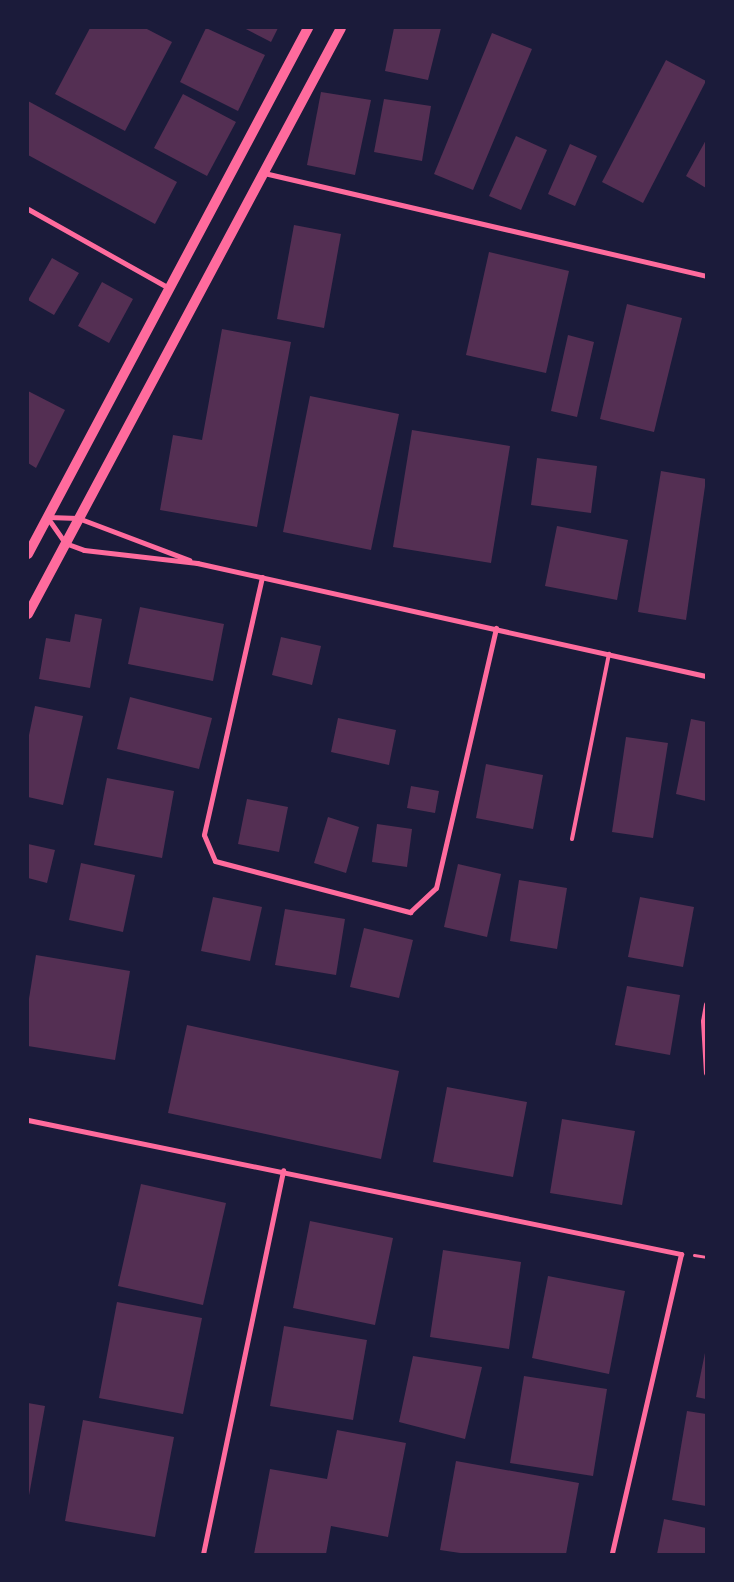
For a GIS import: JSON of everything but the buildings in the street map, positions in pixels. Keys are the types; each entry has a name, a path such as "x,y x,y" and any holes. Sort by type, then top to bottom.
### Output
{"main road":[{"path":"28,554 308,28"},
{"path":"28,614 341,28"}],"street":[{"path":"264,173 706,276"},
{"path":"28,209 169,288"},
{"path":"47,517 78,518 197,563"},
{"path":"47,517 65,543 108,555 197,563 706,676"},
{"path":"262,577 204,835 215,861 410,912 436,888 496,628"},
{"path":"706,1004 703,1021 706,1073"},
{"path":"28,1120 283,1170 681,1254 612,1554"},
{"path":"203,1554 283,1170"}],"lane":[{"path":"572,839 609,654"}]}
